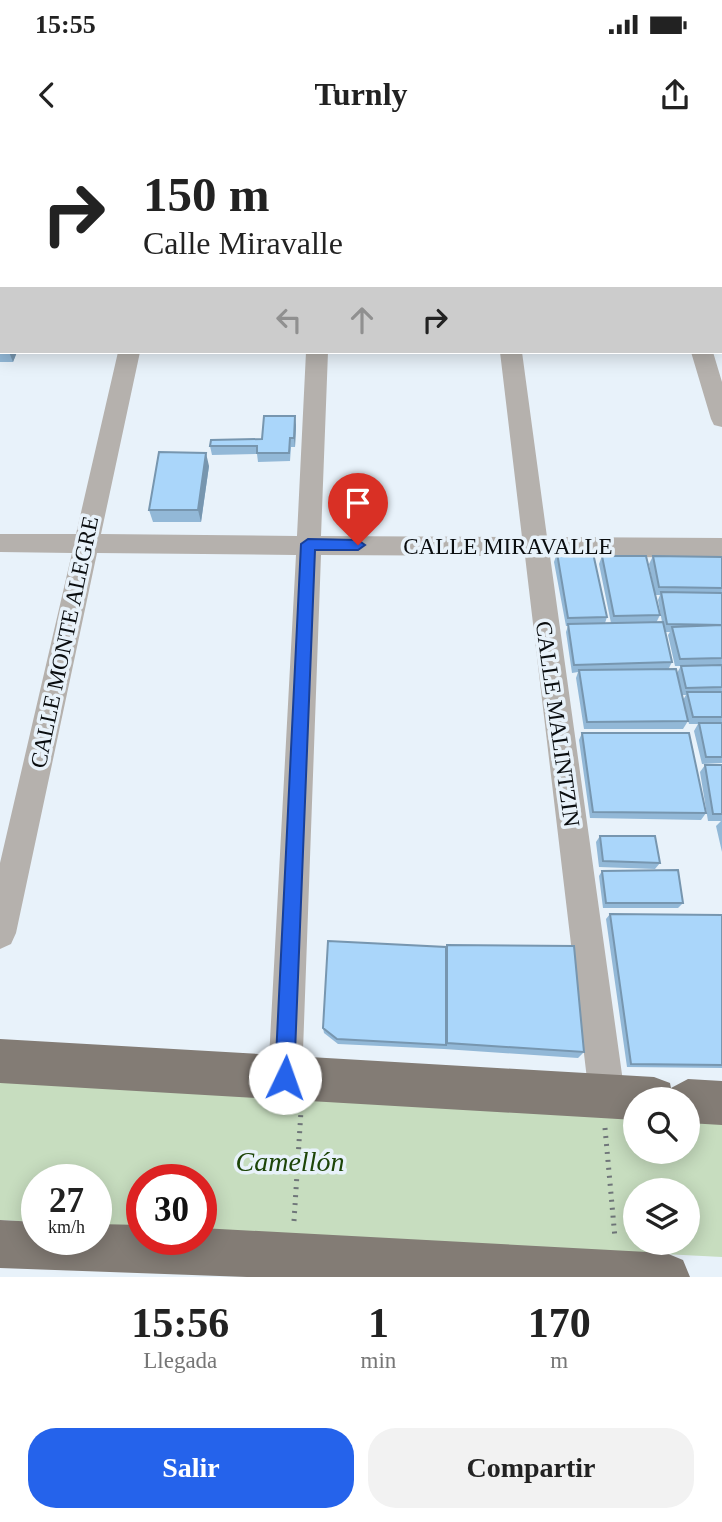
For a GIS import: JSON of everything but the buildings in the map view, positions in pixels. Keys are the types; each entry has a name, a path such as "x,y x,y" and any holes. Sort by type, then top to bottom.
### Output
{"main road":[{"path":"0,1061 623,1097"},
{"path":"700,1102 722,1103"},
{"path":"0,1244 277,1262 666,1277"}],"street":[{"name":"CALLE MONTE ALEGRE","path":"0,933 129,354"},
{"path":"294,1078 308,544 317,354"},
{"name":"CALLE MALINTZIN","path":"511,354 604,1096"},
{"path":"703,354 722,419"},
{"name":"CALLE MIRAVALLE","path":"0,543 722,548"}],"path":[{"path":"277,1262 294,1078"},
{"path":"604,1096 619,1274"}],"green space":[{"name":"Camellón","path":"0,1071 623,1107 623,1164 700,1164 700,1113 722,1114 722,1257 683,1255 700,1255 700,1178 623,1178 623,1252 217,1231 217,1164 126,1164 126,1226 112,1226 112,1164 21,1164 21,1221 0,1220"}],"route":[{"path":"285,1078 308,544 358,545"}]}
